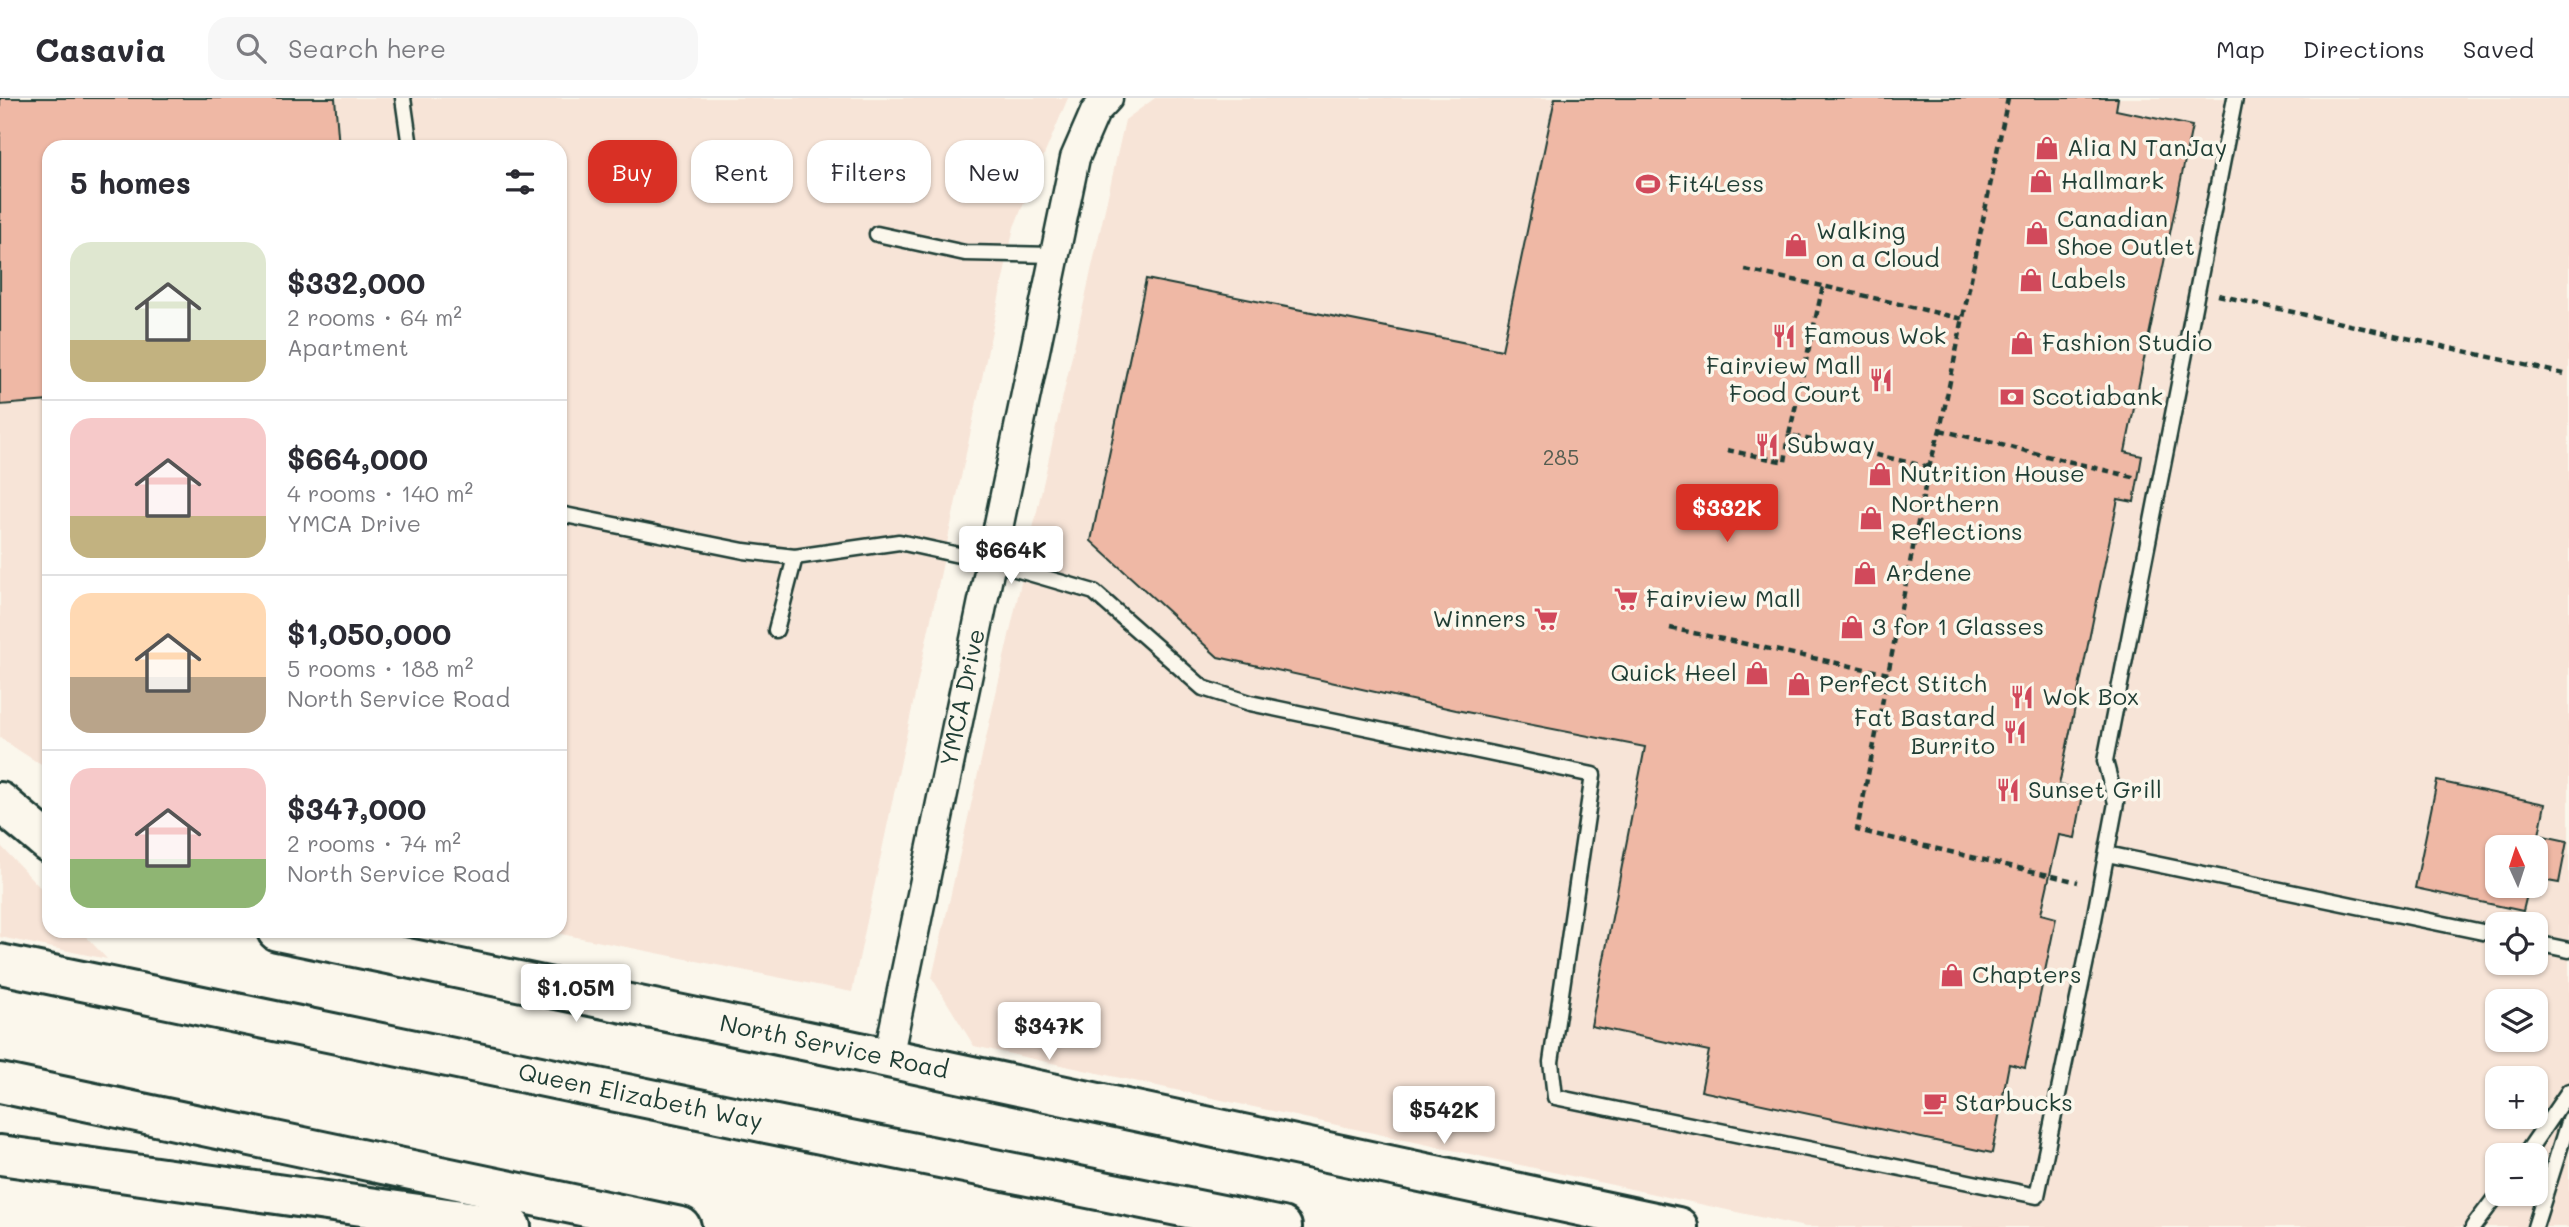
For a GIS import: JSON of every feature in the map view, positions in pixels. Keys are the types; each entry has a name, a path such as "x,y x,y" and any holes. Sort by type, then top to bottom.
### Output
{"main road":[{"path":"0,802 42,837"},
{"name":"North Service Road","path":"311,938 1678,1227"},
{"path":"0,955 93,982"},
{"name":"Queen Elizabeth Way","path":"0,964 1282,1227"},
{"path":"0,1083 681,1227"},
{"path":"0,1155 511,1227"}],"street":[{"name":"YMCA Drive","path":"888,1058 1075,158 1095,112 1108,98"}],"lane":[{"path":"403,98 409,140"},
{"path":"567,515 744,551 794,557 899,542 991,562 1094,592 1203,688 1250,703 1593,775 1551,1062 1555,1097 2037,1196 2116,803 2105,761 2235,98"},
{"path":"877,234 965,253 1055,255"},
{"path":"776,630 794,557"},
{"path":"2107,854 2485,933"},
{"path":"2548,946 2569,950"},
{"path":"2533,1143 2569,1091"},
{"path":"2535,1227 2569,1119"},
{"path":"2473,1227 2489,1206"},
{"path":"2484,1227 2492,1206"}],"path":[{"path":"2008,98 1964,319 1940,430 1929,467 1857,830 2050,873 2100,888"},
{"path":"1745,270 1964,319"},
{"path":"1727,450 1785,462 1823,286"},
{"path":"2197,290 2569,375"},
{"path":"1940,430 2160,483"},
{"path":"1789,435 1929,467"},
{"path":"1670,628 1889,674"}],"shaded area":[{"path":"0,98 1068,98 1044,155 1044,140 945,140 945,203 1024,203 1014,227 852,992 567,935 567,140 42,140 42,765 0,738"},
{"path":"1155,98 2569,98 2569,1227 1805,1227 974,1046 932,978 1125,120"},
{"path":"0,845 42,890 42,938 88,938 107,959 0,937"}],"building":[{"path":"0,98 335,98 338,140 42,140 42,402 0,405"},
{"name":"Fairview Mall","path":"1555,98 2118,98 2116,110 2192,126 2125,452 2142,456 2134,502 2118,499 2059,785 2084,789 2075,838 2059,835 2041,914 2056,918 2025,1068 2009,1064 1992,1153 1701,1091 1709,1051 1591,1026 1645,747 1456,710 1218,657 1091,541 1146,279 1502,350"},
{"path":"2437,781 2545,804 2539,835 2485,835 2485,898 2526,898 2523,911 2415,888"},
{"path":"2548,837 2567,841 2559,883 2548,881"}],"place":[{"name":"Alia N TanJay","path":"2047,148"},
{"name":"Hallmark","path":"2041,181"},
{"name":"Fit4Less","path":"1648,184"},
{"name":"Canadian Shoe Outlet","path":"2037,233"},
{"name":"Walking on a Cloud","path":"1796,245"},
{"name":"Labels","path":"2031,280"},
{"name":"Famous Wok","path":"1784,336"},
{"name":"Fashion Studio","path":"2022,343"},
{"name":"Fairview Mall Food Court","path":"1881,380"},
{"name":"Scotiabank","path":"2012,397"},
{"name":"Subway","path":"1767,445"},
{"name":"Nutrition House","path":"1880,474"},
{"name":"Northern Reflections","path":"1871,518"},
{"name":"Ardene","path":"1865,573"},
{"name":"Fairview Mall","path":"1626,599"},
{"name":"Winners","path":"1546,619"},
{"name":"3 for 1 Glasses","path":"1852,627"},
{"name":"Quick Heel","path":"1757,673"},
{"name":"Perfect Stitch","path":"1799,684"},
{"name":"Wok Box","path":"2022,697"},
{"name":"Fat Bastard Burrito","path":"2015,732"},
{"name":"Sunset Grill","path":"2008,790"},
{"name":"Chapters","path":"1952,975"},
{"name":"Starbucks","path":"1935,1103"}]}
